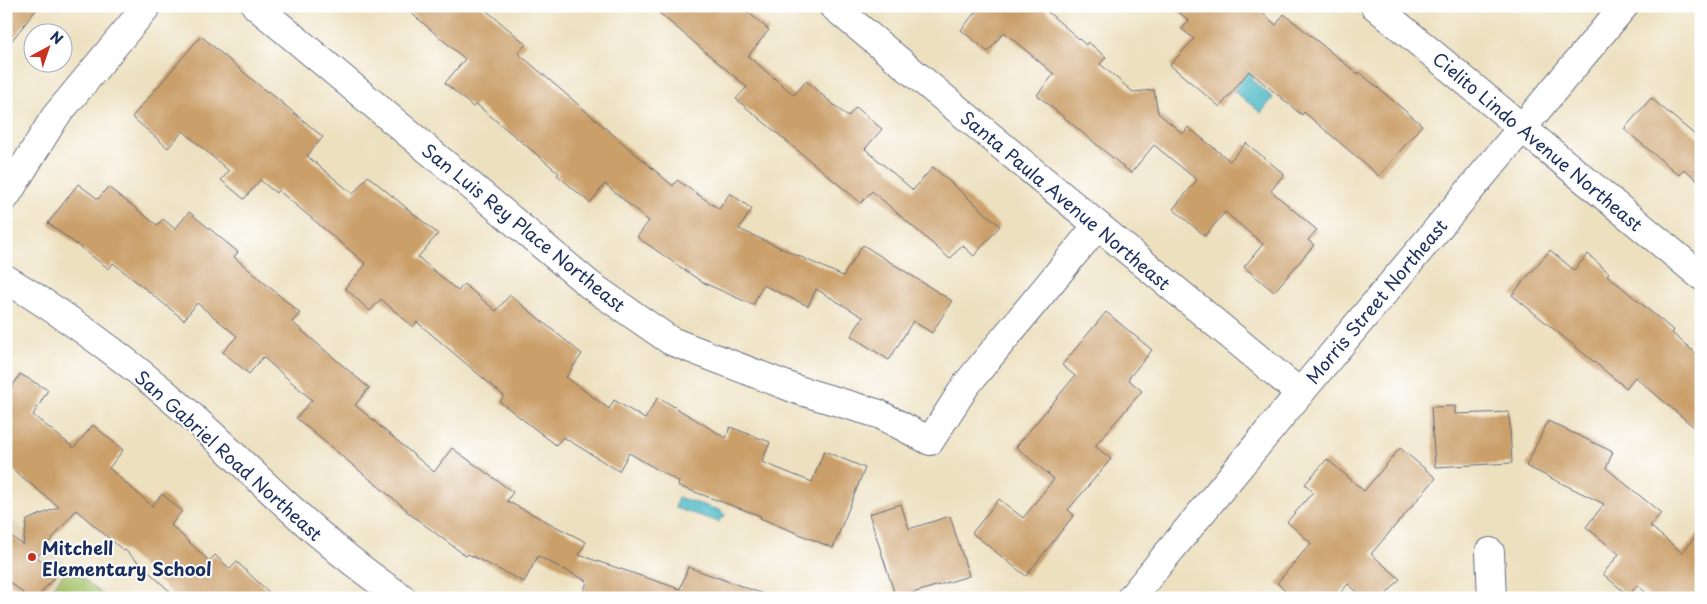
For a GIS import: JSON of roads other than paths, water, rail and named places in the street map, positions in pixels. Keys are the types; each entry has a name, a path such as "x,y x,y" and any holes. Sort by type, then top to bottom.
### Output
{"street":[{"path":"6,196 55,117 147,6"},
{"name":"San Luis Rey Place Northeast","path":"256,6 590,285 671,341 798,390 879,414 930,441 966,385 1097,226"},
{"name":"Santa Paula Avenue Northeast","path":"833,6 1300,393"},
{"name":"Cielito Lindo Avenue Northeast","path":"1375,6 1701,276"},
{"name":"Morris Street Northeast","path":"1131,598 1522,126 1624,6"},
{"name":"San Gabriel Road Northeast","path":"6,279 31,294 147,379 208,431 322,538 373,579 402,598"},
{"path":"1490,552 1492,598"}],"water":[{"path":"1245,70 1253,76 1251,79 1273,98 1261,113 1230,88"},
{"path":"678,497 722,511 721,513 725,514 723,519 720,518 719,522 675,508"}],"place":[{"name":"Mitchell Elementary School","path":"32,557"}]}
